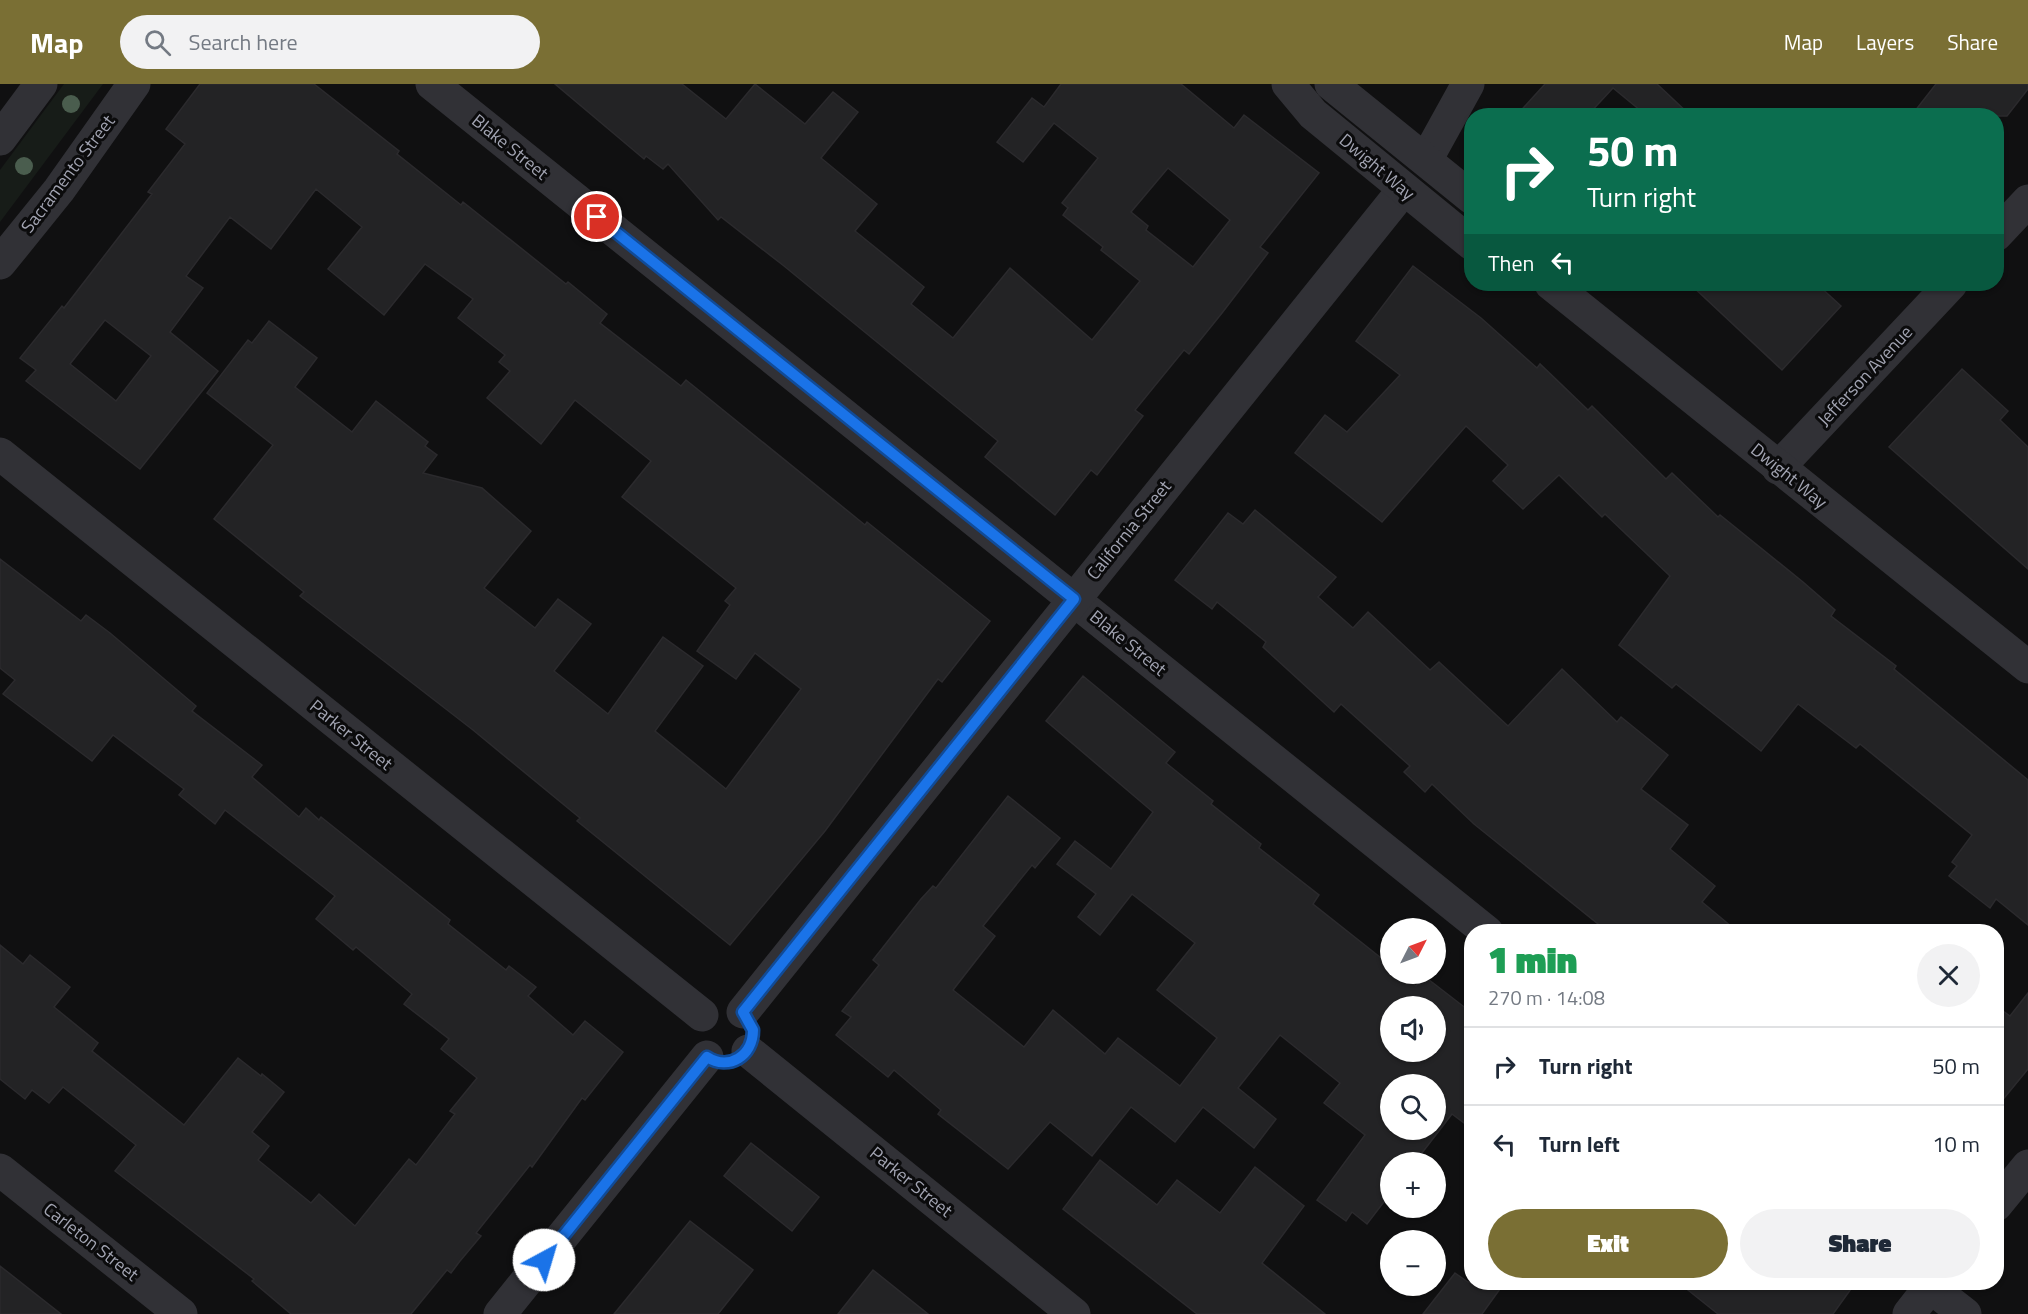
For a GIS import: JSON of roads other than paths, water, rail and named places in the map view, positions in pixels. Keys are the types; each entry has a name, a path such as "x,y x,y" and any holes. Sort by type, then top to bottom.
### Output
{"street":[{"path":"0,139 41,84"},
{"name":"Sacramento Street","path":"0,263 59,190 134,84"},
{"name":"Blake Street","path":"432,84 1477,924"},
{"name":"Dwight Way","path":"1288,84 1313,114 1464,238"},
{"name":"Dwight Way","path":"1331,84 1464,191"},
{"path":"1426,160 1468,84"},
{"name":"California Street","path":"743,1012 1404,189"},
{"path":"2004,226 2028,201"},
{"name":"Dwight Way","path":"1560,291 2028,667"},
{"name":"Jefferson Avenue","path":"1778,468 1944,291"},
{"name":"Parker Street","path":"0,454 702,1015"},
{"path":"722,1005 743,1012 753,1030 748,1051 741,1058 724,1063 707,1057 698,1047 695,1034 702,1015 715,1006 722,1005"},
{"name":"Parker Street","path":"748,1051 1074,1314"},
{"path":"500,1314 707,1057"},
{"path":"2004,1195 2028,1166"},
{"name":"Carleton Street","path":"0,1170 181,1314"},
{"path":"1909,1314 1925,1290"},
{"path":"1936,1290 1965,1314"}]}
